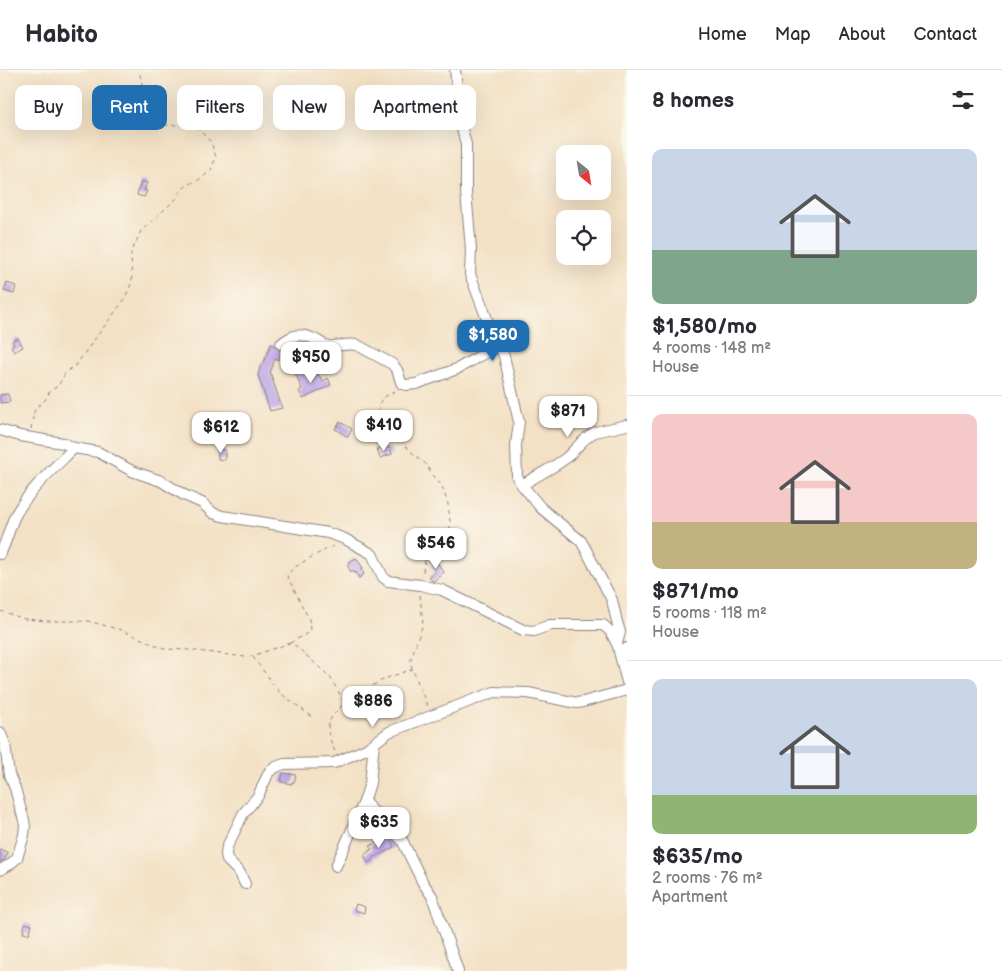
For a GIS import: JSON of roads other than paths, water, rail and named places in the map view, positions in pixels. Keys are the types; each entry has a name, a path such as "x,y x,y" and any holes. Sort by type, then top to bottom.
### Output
{"street":[{"path":"455,70 466,109 461,120 461,126 466,144 466,192 471,249 470,274 490,327 504,356 518,415 517,477 541,508 581,541 610,593 620,632 621,659 627,682"},
{"path":"281,344 296,335 315,339 328,346 351,344 392,364 397,370 402,384 406,385 416,384 457,369 499,345"},
{"path":"522,485 564,460 591,434 627,425"},
{"path":"0,430 98,452 132,471 157,479 202,503 213,513 222,516 328,533 345,539 372,554 384,579 392,582 420,584 442,590 523,630 534,631 550,625 617,622"},
{"path":"0,554 14,516 22,504 74,448"},
{"path":"603,624 622,646"},
{"path":"245,884 240,873 227,860 227,846 243,814 258,796 269,772 276,767 284,764 326,764 339,761 374,744 390,732 494,692 528,694 576,703 627,690"},
{"path":"0,732 5,744 9,775 15,788 25,826 17,858 10,865 0,870"},
{"path":"336,866 364,802 370,783 374,744"},
{"path":"364,802 402,840 423,883 432,896 458,971"}]}
